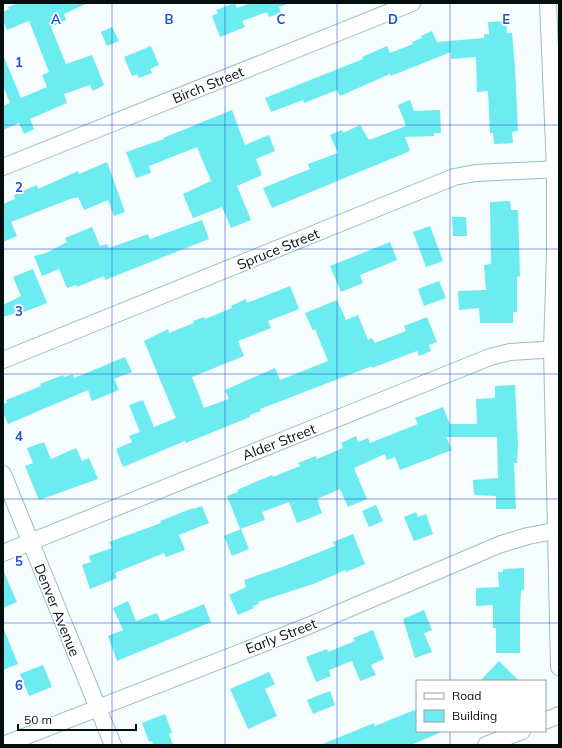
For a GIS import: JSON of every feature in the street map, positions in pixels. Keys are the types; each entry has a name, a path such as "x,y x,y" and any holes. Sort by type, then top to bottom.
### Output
{"street":[{"name":"Birch Street","path":"3,167 412,3"},
{"path":"548,3 557,169 555,349 559,667"},
{"name":"Spruce Street","path":"3,360 454,177 476,173 557,169"},
{"name":"Alder Street","path":"3,553 490,357 510,352 555,349"},
{"name":"Denver Avenue","path":"3,474 113,745"},
{"name":"Early Street","path":"3,745 97,707 308,626 501,544 528,536 557,530"},
{"path":"546,721 559,715"},
{"path":"486,745 519,732"}],"building":[{"path":"18,3 88,3 64,14 66,20 51,27 66,64 92,55 104,85 93,91 90,85 64,94 67,103 30,119 34,129 24,134 19,123 3,130 3,106 10,103 3,86 3,55 21,98 47,87 42,75 49,72 29,21 7,30 3,20 3,12 9,9 8,7"},
{"path":"235,3 237,8 251,3 287,4 279,7 281,13 269,17 267,12 242,21 245,27 220,37 212,16 218,13 216,10"},
{"path":"506,21 507,33 512,33 515,67 518,131 512,132 513,143 494,144 493,133 490,133 488,91 477,92 476,57 451,59 451,52 391,76 390,74 340,96 337,90 304,103 303,100 271,112 265,98 363,59 362,57 387,46 390,53 413,44 412,42 422,38 421,36 432,31 437,42 484,38 484,34 489,34 488,22"},
{"path":"112,27 119,41 107,46 101,32"},
{"path":"151,46 159,65 150,69 152,73 139,78 137,74 132,76 124,57"},
{"path":"410,100 414,111 440,110 441,133 434,133 434,136 405,137 410,151 272,208 263,188 310,169 308,164 338,153 330,135 342,130 343,133 360,125 369,140 406,126 398,105"},
{"path":"232,110 245,145 269,135 275,151 256,159 262,175 237,186 251,220 231,228 222,207 193,218 183,194 211,181 197,147 149,166 151,173 136,178 126,152 164,139 163,138"},
{"path":"107,162 125,212 114,216 108,200 84,210 78,197 11,222 17,236 3,242 3,204 15,199 14,195 37,185 38,189 78,171 79,174"},
{"path":"510,201 511,210 518,210 520,276 517,277 517,312 513,312 513,323 480,323 479,308 459,310 458,291 486,290 484,265 491,264 490,202"},
{"path":"452,217 466,217 467,236 453,236"},
{"path":"202,220 209,239 105,280 104,276 77,287 76,285 67,288 59,269 42,276 34,256 46,253 67,242 65,238 92,227 100,246 107,244 109,248 148,234 150,239"},
{"path":"430,226 443,261 426,267 413,232"},
{"path":"390,242 397,260 360,275 363,283 341,292 330,266"},
{"path":"33,269 47,303 19,314 18,312 3,317 3,305 21,296 13,277"},
{"path":"439,281 446,298 424,306 418,289"},
{"path":"290,286 299,309 268,321 271,328 238,341 244,356 192,377 204,408 229,399 225,390 275,368 280,380 328,361 315,329 313,331 305,313 337,300 346,320 358,315 368,340 372,338 375,343 406,331 404,326 427,317 437,342 429,345 431,351 419,356 417,351 372,368 372,366 260,409 261,411 250,415 250,417 186,443 185,441 123,467 116,449 132,442 129,436 140,432 129,405 143,400 154,427 176,418 144,341 168,329 169,333 194,323 193,321 204,317 205,319 232,308 231,306 246,299 247,303"},
{"path":"125,357 132,372 114,379 119,390 92,401 88,390 8,424 3,412 3,404 7,403 6,400 41,386 40,384 63,375 64,377 73,374 74,378"},
{"path":"515,385 518,446 517,463 514,463 516,509 496,509 496,496 474,495 473,480 498,478 497,437 446,437 452,450 400,470 395,457 387,460 385,454 354,468 367,499 348,507 340,489 317,499 322,513 308,519 297,523 289,502 262,512 265,520 240,529 227,496 238,492 237,490 272,475 273,477 300,466 298,463 316,456 317,459 343,448 341,443 356,436 358,442 368,438 370,443 418,424 415,418 443,407 450,424 477,424 476,399 495,398 495,386"},
{"path":"44,442 51,459 76,448 82,461 89,458 98,479 39,500 25,466 33,463 27,448"},
{"path":"376,505 383,521 369,527 362,511"},
{"path":"202,506 209,523 179,535 185,550 166,557 164,553 115,573 117,578 90,589 82,565 91,562 89,556 112,548 109,542 161,523 160,521 193,508"},
{"path":"416,512 418,517 426,514 433,534 414,541 404,517"},
{"path":"241,529 249,549 232,556 224,536"},
{"path":"353,534 365,564 346,572 345,570 316,583 258,602 259,604 253,606 254,608 238,615 229,595 246,587 244,580 335,546 333,542"},
{"path":"524,568 524,590 521,590 520,609 520,653 496,653 496,628 493,628 493,605 476,606 476,588 499,587 498,572 503,572 503,569"},
{"path":"3,570 17,602 3,608"},
{"path":"128,601 136,621 157,613 162,621 204,604 211,622 117,661 108,636 123,630 113,608"},
{"path":"424,610 432,630 424,633 432,652 415,658 403,619"},
{"path":"3,627 18,664 3,670"},
{"path":"373,630 384,659 371,665 376,675 360,681 352,661 329,670 331,676 316,682 306,657 327,649 328,652 355,641 353,638"},
{"path":"499,661 518,680 481,680"},
{"path":"43,665 52,687 29,696 20,674"},
{"path":"269,672 275,684 265,689 277,716 248,729 230,689"},
{"path":"330,691 335,705 313,714 307,700"},
{"path":"416,709 416,732 442,732 411,745 320,745 374,723 375,726"},
{"path":"165,714 172,733 169,734 173,745 153,745 152,741 149,742 142,723"}]}
